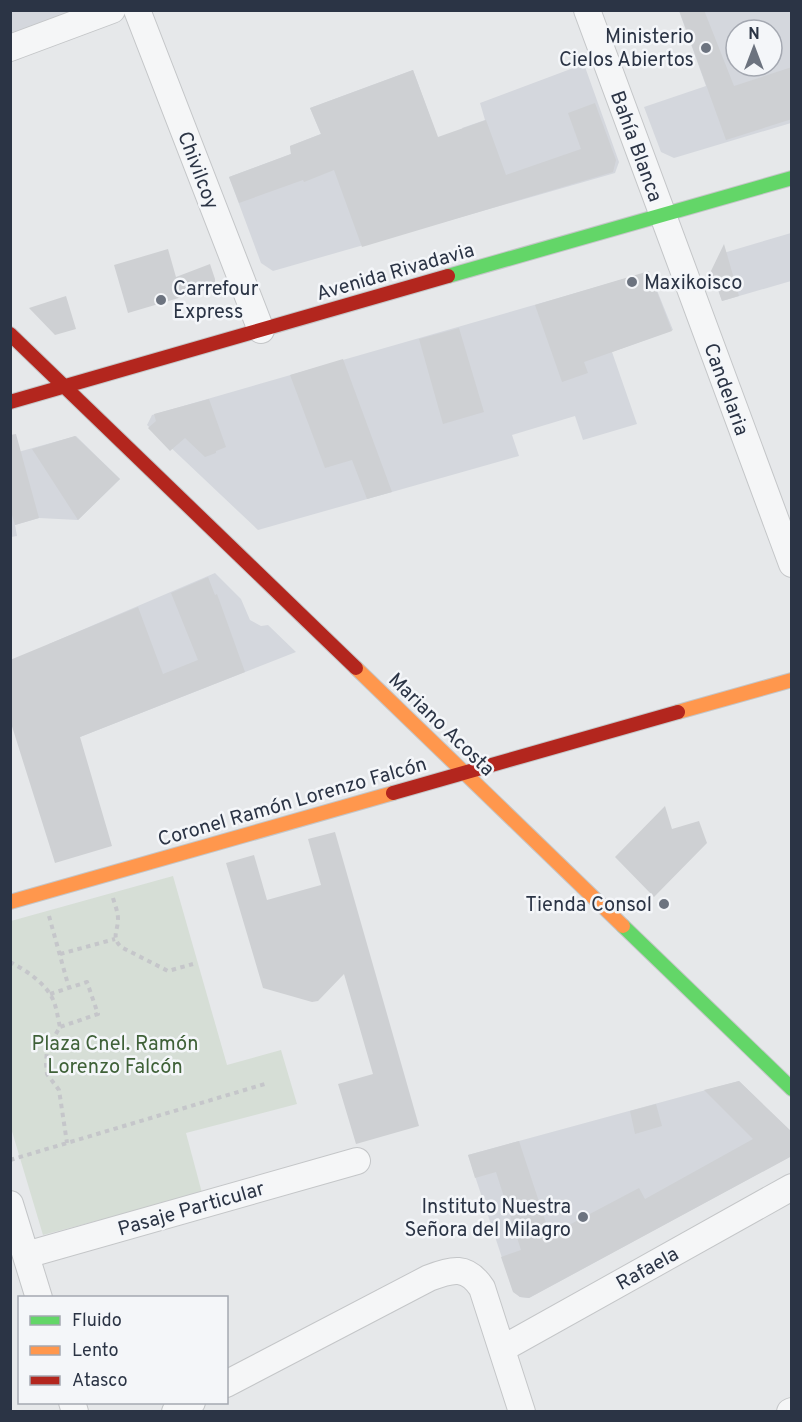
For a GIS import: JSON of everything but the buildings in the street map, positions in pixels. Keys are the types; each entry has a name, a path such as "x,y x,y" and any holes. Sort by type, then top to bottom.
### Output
{"street":[{"path":"10,48 112,10"},
{"name":"Chivilcoy","path":"137,10 261,330"},
{"name":"Bahía Blanca","path":"588,10 662,214"},
{"name":"Avenida Rivadavia","path":"10,402 792,178"},
{"name":"Candelaria","path":"662,214 792,564"},
{"name":"Mariano Acosta","path":"10,334 790,1086"},
{"name":"Coronel Ramón Lorenzo Falcón","path":"10,902 792,680"},
{"name":"Pasaje Particular","path":"26,1255 357,1161"},
{"name":"Rafaela","path":"502,1349 792,1187"},
{"path":"10,1204 38,1296"},
{"path":"228,1383 429,1278 452,1271 463,1271 476,1279 482,1288 522,1412"},
{"path":"175,1412 189,1404"}],"path":[{"path":"105,875 118,915 115,939 121,947 168,971 193,964"},
{"path":"43,893 69,988"},
{"path":"60,954 115,939"},
{"path":"10,962 32,976 50,994 55,1003 60,1027"},
{"path":"50,994 87,982 98,1014 60,1027 47,1049 47,1074 59,1090 67,1143"},
{"path":"10,1160 267,1083"}],"shaded area":[{"path":"11,11 75,11 11,34"},
{"path":"679,11 791,11 791,123 674,158 661,152 644,107 706,86"},
{"path":"584,64 619,162 615,173 273,271 261,263 229,177 291,154 290,146 321,134 310,108 413,70 440,144 465,135 462,128 485,120 480,103"},
{"path":"791,233 791,281 722,301 712,271 720,254"},
{"path":"645,273 652,278 673,330 612,352 637,424 583,440 575,416 512,435 519,456 258,530 147,425 152,415"},
{"path":"76,436 120,479 78,520 39,518 15,525 17,536 11,537 11,454"},
{"path":"215,573 241,599 250,620 261,626 268,625 296,652 80,737 49,644"},
{"name":"Instituto Nuestra Señora del Milagro","path":"739,1081 791,1132 791,1156 529,1298 520,1297 513,1291 468,1155"}],"green space":[{"name":"Plaza Cnel. Ramón Lorenzo Falcón","path":"173,876 227,1065 281,1050 297,1104 186,1133 202,1193 43,1235 11,1128 11,921"}],"traffic: fast":[{"path":"448,276 792,178"},
{"path":"623,926 792,1089"}],"traffic: slow":[{"path":"356,668 623,926"},
{"path":"678,712 792,680"},
{"path":"10,902 393,793"}],"traffic: jam":[{"path":"10,402 448,276"},
{"path":"10,334 356,668"},
{"path":"393,793 678,712"}],"place":[{"name":"Ministerio Cielos Abiertos","path":"706,48"},
{"name":"Maxikoisco","path":"632,282"},
{"name":"Carrefour Express","path":"161,300"},
{"name":"Tienda Consol","path":"664,904"},
{"name":"Instituto Nuestra Señora del Milagro","path":"583,1217"}]}
